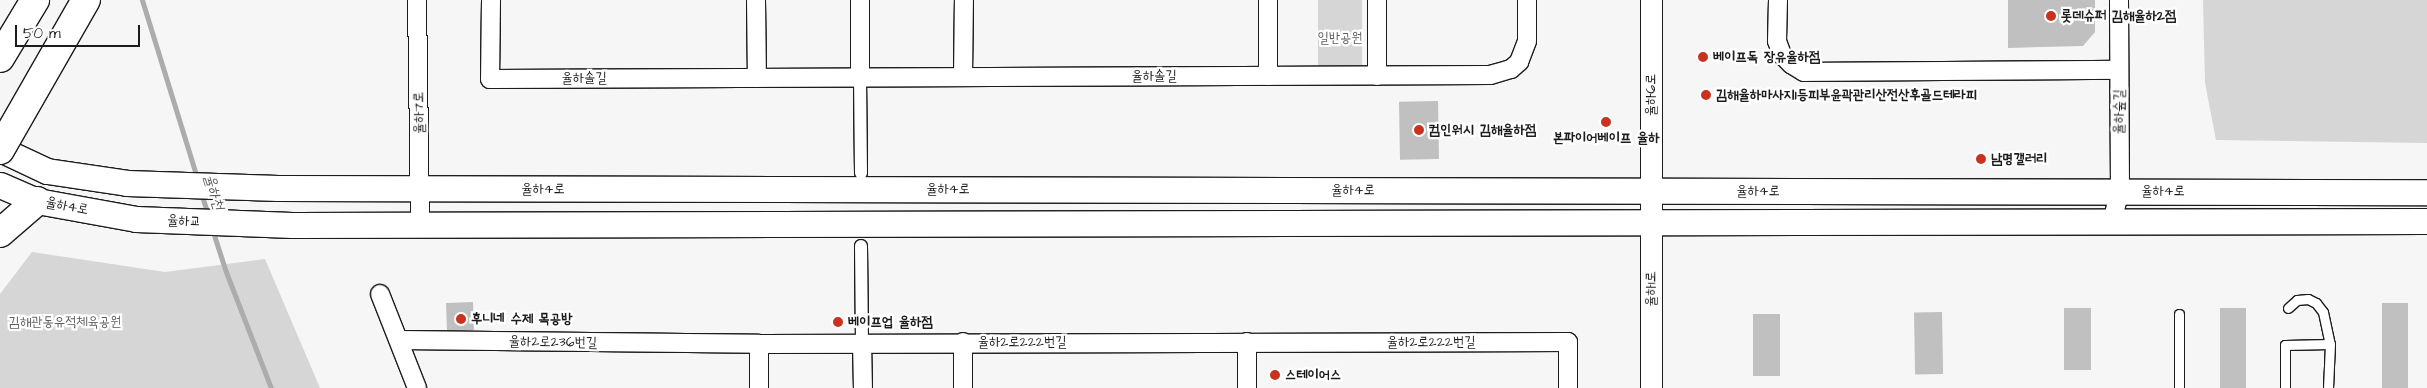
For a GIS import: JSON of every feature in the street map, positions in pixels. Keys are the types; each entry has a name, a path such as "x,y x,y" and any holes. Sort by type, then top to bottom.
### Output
{"highway":[{"path":"0,58 35,0"},
{"path":"0,149 86,0"},
{"path":"0,234 36,201"}],"main road":[{"name":"율하4로","path":"0,149 47,171 127,184 278,188 2427,192"},
{"name":"율하4로","path":"0,185 36,201 136,219"},
{"name":"율하교","path":"136,219 292,225 420,225"},
{"path":"420,225 2427,221"}],"street":[{"name":"율하7로","path":"417,0 420,225"},
{"name":"율하솔길","path":"491,0 490,79 1490,76 1511,69 1519,62 1527,40 1527,0"},
{"path":"756,0 757,78"},
{"path":"860,0 861,173"},
{"path":"963,77 964,0"},
{"path":"1268,0 1268,76"},
{"path":"1377,0 1377,76"},
{"name":"율하6로","path":"1651,0 1651,191"},
{"path":"1778,0 1777,41 1782,54 1791,64 1804,72 2119,70"},
{"name":"율하숲길","path":"2112,222 2120,191 2119,0"},
{"name":"율하1로","path":"1651,191 1651,388"},
{"path":"861,246 862,388"},
{"path":"380,294 417,388"},
{"name":"율하2로236번길","path":"399,340 758,344 963,342"},
{"name":"율하2로222번길","path":"963,388 963,342 1568,342 1568,388"},
{"path":"1247,342 1247,388"},
{"path":"758,344 759,388"}],"lane":[{"path":"2288,308 2297,300 2308,299 2316,303 2323,312 2330,344 2328,388"},
{"path":"2179,314 2179,388"},
{"path":"2285,388 2286,345 2330,344"}],"green space":[{"name":"일반공원","path":"1318,0 1362,0 1362,76 1318,76"},
{"path":"2203,0 2427,0 2427,143 2216,140 2205,83"},
{"name":"김해관동유적체육공원","path":"32,252 165,272 265,259 320,388 0,388 0,294"}],"building":[{"name":"롯데슈퍼 김해율하2점","path":"2008,0 2095,0 2095,32 2083,46 2008,48"},
{"name":"컴인워시 김해율하점","path":"1438,101 1439,159 1400,160 1399,102"},
{"name":"후니네 수제 목공방","path":"473,302 474,330 447,331 446,303"},
{"path":"2382,303 2408,303 2408,388 2382,388"},
{"path":"2064,308 2091,308 2091,370 2064,370"},
{"path":"2220,308 2246,308 2246,388 2220,388"},
{"path":"1914,312 1942,312 1943,374 1915,374"},
{"path":"1753,314 1780,314 1780,376 1753,376"}],"waterway":[{"name":"율하천","path":"142,0 197,178"},
{"name":"율하천","path":"201,193 208,214"},
{"name":"율하천","path":"212,229 226,272 271,388"}],"place":[{"name":"롯데슈퍼 김해율하2점","path":"2051,16"},
{"name":"베이프독 장유율하점","path":"1703,57"},
{"name":"김해율하마사지1등피부윤곽관리산전산후골드테라피","path":"1706,95"},
{"name":"본파이어베이프 율하","path":"1606,122"},
{"name":"컴인워시 김해율하점","path":"1419,130"},
{"name":"남명갤러리","path":"1981,159"},
{"name":"후니네 수제 목공방","path":"461,319"},
{"name":"베이프업 율하점","path":"838,322"},
{"name":"스테이어스","path":"1275,375"}]}
